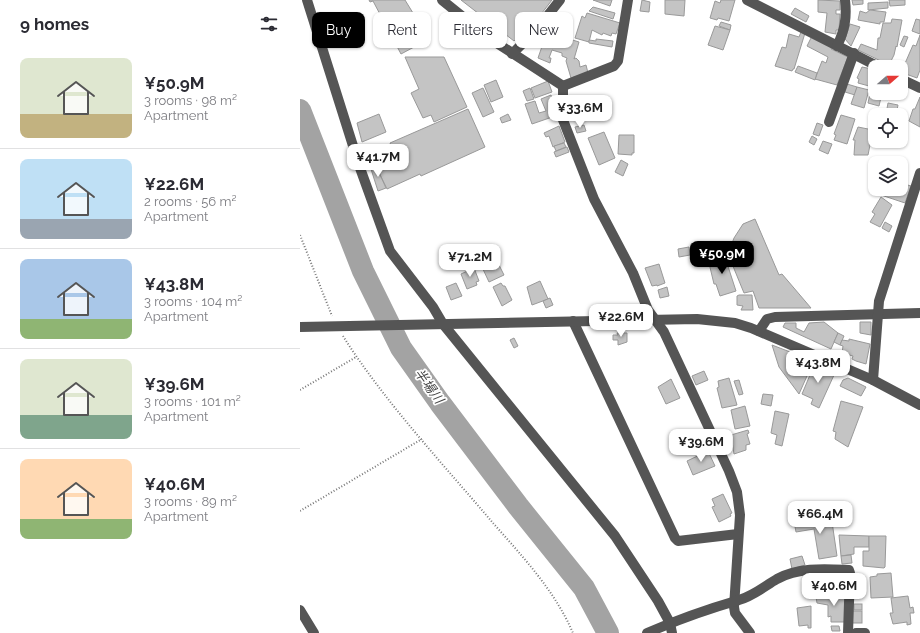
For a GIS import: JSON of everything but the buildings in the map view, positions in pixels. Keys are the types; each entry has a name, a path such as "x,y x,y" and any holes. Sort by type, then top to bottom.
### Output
{"street":[{"path":"307,0 360,168 390,251 434,307 439,324 615,536 658,601 668,628"},
{"path":"442,0 488,38 564,86"},
{"path":"512,54 538,29 560,0"},
{"path":"564,86 614,66 618,61 628,0"},
{"path":"747,0 868,61"},
{"path":"837,46 844,31 845,0"},
{"path":"829,122 854,54"},
{"path":"908,82 920,88"},
{"path":"564,86 563,120 594,199 633,273 648,310 664,332 729,471 737,492 740,515 733,601 735,613 750,633"},
{"path":"873,380 879,301 920,173"},
{"path":"759,331 764,323 775,317 920,313"},
{"path":"300,327 654,319 716,320 735,323 759,331 873,380 920,405"},
{"path":"573,321 674,538 678,541 738,534"},
{"path":"647,633 668,628 750,595 779,578 800,571 818,569 849,570 848,633"},
{"path":"300,610 314,633"},
{"path":"856,633 865,633"}],"path":[{"path":"300,234 340,326 356,357 422,439 536,573 565,614 573,633"},
{"path":"300,390 356,357"},
{"path":"300,511 422,439"}],"waterway":[{"name":"半場川","path":"300,110 363,271 401,348 440,403 518,506 584,588 608,633"}]}
